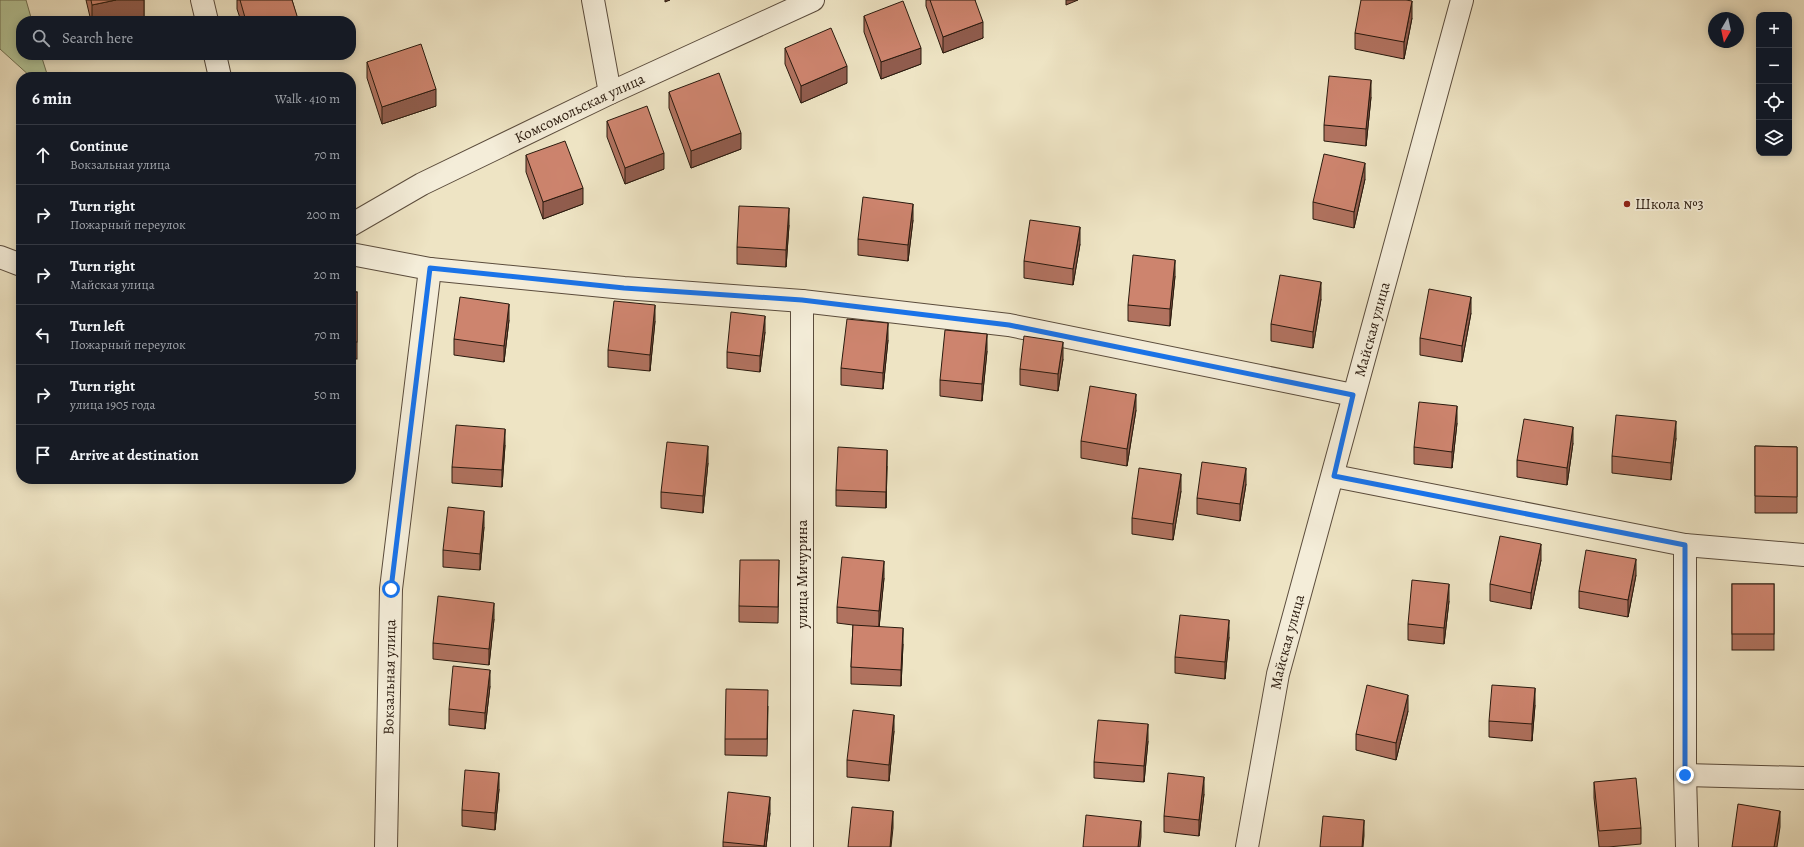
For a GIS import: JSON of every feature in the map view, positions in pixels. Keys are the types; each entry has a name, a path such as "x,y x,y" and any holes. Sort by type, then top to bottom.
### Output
{"street":[{"path":"202,0 206,16"},
{"path":"593,0 610,93"},
{"name":"Комсомольская улица","path":"356,222 422,184 610,93 813,0"},
{"name":"Майская улица","path":"1247,847 1278,674 1334,476 1353,395 1462,0"},
{"path":"216,60 219,72"},
{"path":"356,255 430,268 624,288 802,300 1009,325 1353,395"},
{"path":"0,256 16,263"},
{"name":"Вокзальная улица","path":"386,847 391,589 430,268"},
{"name":"улица Мичурина","path":"802,300 802,847"},
{"path":"1334,476 1685,545 1804,555"},
{"path":"1685,545 1685,775 1688,847"},
{"path":"1685,775 1804,778"}],"green space":[{"path":"0,0 26,0 31,16 16,16 16,60 43,60 46,72 25,72 0,49"}],"building":[{"path":"91,0 116,0 92,5"},
{"path":"240,0 292,0 297,16 245,16"},
{"path":"930,0 975,0 983,22 943,37"},
{"path":"1361,0 1412,1 1404,42 1355,33"},
{"path":"903,1 921,48 881,62 864,16"},
{"path":"831,28 847,66 801,86 785,48"},
{"path":"421,44 436,89 382,107 367,62"},
{"path":"719,73 741,133 691,151 669,92"},
{"path":"1329,76 1371,80 1366,129 1324,125"},
{"path":"647,106 664,153 625,168 607,121"},
{"path":"565,141 583,188 543,202 526,155"},
{"path":"1324,154 1365,163 1354,212 1313,202"},
{"path":"863,197 913,204 908,245 858,239"},
{"path":"739,206 789,208 786,250 737,247"},
{"path":"1030,220 1080,227 1073,269 1024,261"},
{"path":"1133,255 1175,260 1170,309 1128,305"},
{"path":"1280,275 1321,282 1313,332 1271,324"},
{"path":"1429,289 1471,297 1462,346 1420,338"},
{"path":"356,292 357,292 356,342"},
{"path":"460,297 509,304 504,346 454,339"},
{"path":"614,301 655,305 650,355 608,350"},
{"path":"731,312 765,316 760,356 727,352"},
{"path":"847,319 888,323 883,373 841,368"},
{"path":"945,330 987,334 982,384 940,380"},
{"path":"1024,336 1063,342 1058,374 1020,369"},
{"path":"1090,386 1136,394 1127,449 1081,441"},
{"path":"1419,402 1457,406 1452,452 1414,447"},
{"path":"1616,415 1676,421 1671,463 1612,456"},
{"path":"1524,419 1573,427 1567,468 1517,460"},
{"path":"456,425 505,429 502,470 452,467"},
{"path":"667,442 708,446 703,496 661,492"},
{"path":"1755,446 1797,447 1797,497 1755,496"},
{"path":"838,447 887,450 886,492 836,490"},
{"path":"1202,462 1246,468 1240,504 1197,498"},
{"path":"1139,468 1181,474 1173,524 1132,518"},
{"path":"448,507 484,511 480,554 443,550"},
{"path":"1500,536 1541,544 1531,593 1490,584"},
{"path":"1586,550 1636,559 1628,600 1579,591"},
{"path":"842,557 884,561 879,611 837,607"},
{"path":"740,560 779,560 778,607 739,606"},
{"path":"1412,580 1449,584 1444,628 1408,624"},
{"path":"1732,584 1774,584 1774,634 1732,634"},
{"path":"438,596 494,603 489,649 433,643"},
{"path":"1180,615 1229,620 1225,662 1175,657"},
{"path":"853,625 903,628 901,670 851,667"},
{"path":"453,666 490,670 485,713 449,709"},
{"path":"1367,685 1408,695 1396,743 1356,734"},
{"path":"1492,685 1535,688 1532,724 1489,721"},
{"path":"726,689 768,690 767,739 725,739"},
{"path":"853,710 894,715 889,765 847,760"},
{"path":"1098,720 1148,724 1144,766 1094,762"},
{"path":"465,770 499,773 495,813 462,810"},
{"path":"1168,773 1204,777 1199,820 1164,816"},
{"path":"1636,778 1641,828 1599,831 1594,782"},
{"path":"728,792 770,797 764,846 723,842"},
{"path":"1738,804 1780,811 1774,847 1732,847"},
{"path":"852,807 893,811 890,847 848,847"},
{"path":"1086,815 1141,821 1138,847 1083,847"},
{"path":"1323,816 1364,820 1362,847 1320,847"}],"place":[{"name":"Школа №3","path":"1627,204"}],"route":[{"path":"391,589 430,268 624,288 802,300 1009,325 1353,395 1334,476 1685,545 1685,775"}]}
